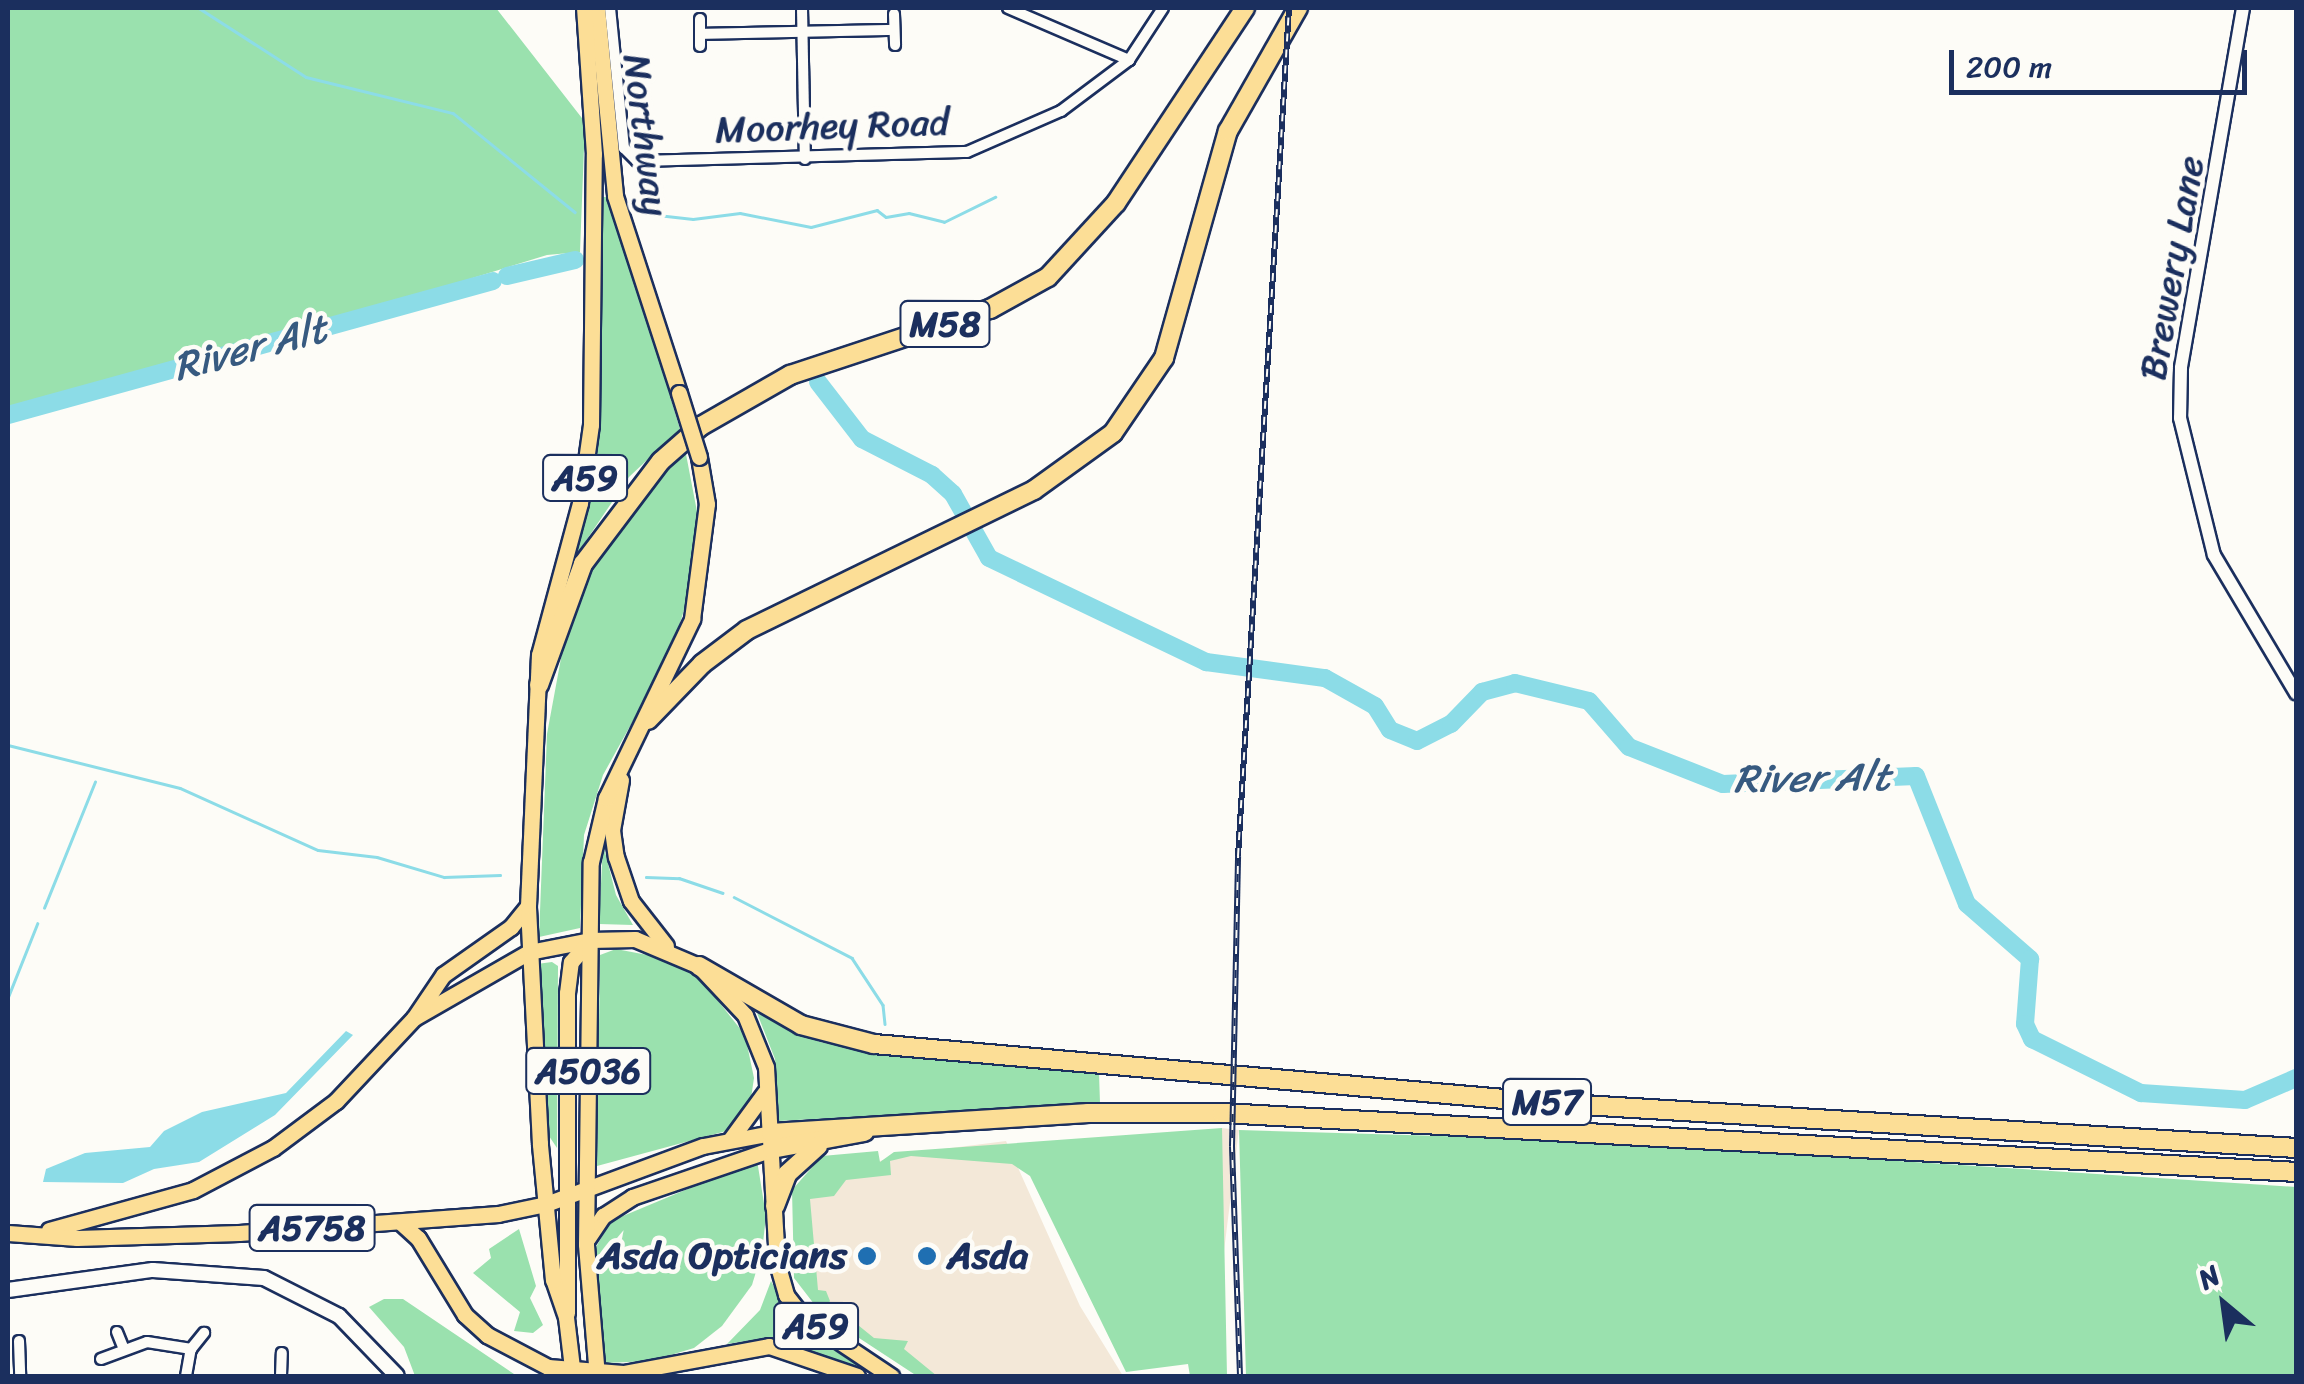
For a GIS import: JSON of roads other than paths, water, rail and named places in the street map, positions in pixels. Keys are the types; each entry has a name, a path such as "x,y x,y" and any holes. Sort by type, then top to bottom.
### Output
{"highway":[{"name":"Northway","path":"538,685 546,616 587,469 594,264 584,8"},
{"name":"Northway","path":"597,8 616,196 635,270 699,457 707,504 698,591 648,720"},
{"name":"M58","path":"538,685 583,564 660,461 701,426 790,374 990,308 1048,277 1116,203 1245,8"},
{"path":"648,720 702,664 747,630 994,510 1089,455 1151,384 1175,325 1228,131 1298,8"},
{"name":"A59","path":"528,906 538,685"},
{"name":"A59","path":"648,720 624,767 612,830 616,857 631,901 671,950 699,966 744,1015 767,1086 781,1284 798,1312 890,1376"},
{"name":"A5036","path":"596,1375 586,1244 590,940 596,828 624,767"},
{"name":"A5036","path":"528,906 540,1144 553,1280 566,1317 573,1374"},
{"name":"A5758","path":"40,1232 193,1190 273,1148 336,1101 414,1018 443,974 510,927 528,906"},
{"name":"A5758","path":"414,1018 529,952 590,940 635,939 671,950"},
{"path":"566,1317 564,1198 571,962 590,940"},
{"path":"529,952 589,969"},
{"name":"M57","path":"699,966 800,1026 874,1044 1550,1103 2296,1148"},
{"path":"730,1140 754,1113 767,1086"},
{"name":"M57","path":"772,1141 1088,1113 1222,1113 2296,1172"},
{"name":"M57","path":"772,1141 822,1144 874,1129"},
{"path":"730,1140 772,1141"},
{"name":"A5758","path":"8,1232 77,1238 239,1233 400,1222 546,1204 624,1172 730,1140"},
{"path":"586,1244 603,1216 632,1197 772,1141"},
{"path":"540,1144 565,1168 624,1172"},
{"name":"M57","path":"775,1206 787,1174 822,1144"},
{"name":"A5758","path":"400,1222 418,1238 465,1314 522,1356 541,1376"},
{"name":"A59","path":"596,1375 661,1372 769,1346 857,1376"},
{"name":"A5758","path":"522,1356 573,1374"},
{"path":"573,1374 596,1375"}],"main road":[{"path":"8,1290 152,1270 264,1278 339,1316 397,1376"}],"street":[{"name":"Northway","path":"610,8 629,159"},
{"path":"802,8 805,159"},
{"name":"Moorhey Road","path":"629,159 805,159 967,152 1061,111 1128,60 1163,8"},
{"name":"Brewery Lane","path":"2243,8 2180,368 2180,418 2214,555 2296,694"},
{"path":"1005,10 1128,60"},
{"path":"894,14 896,45"},
{"path":"700,19 700,46"},
{"path":"700,34 894,30"},
{"path":"117,1332 122,1347"},
{"path":"186,1376 192,1349 204,1333"},
{"path":"20,1341 20,1376"},
{"path":"101,1359 122,1347 161,1342 192,1349"},
{"path":"282,1365 298,1365"}],"water":[{"path":"346,1031 353,1035 275,1115 199,1162 154,1169 123,1183 43,1182 46,1169 85,1153 150,1147 164,1131 202,1112 286,1093"}],"waterway":[{"path":"199,8 306,77 453,113 575,212"},
{"path":"640,213 693,219 740,213 811,227 877,210 886,217 909,213 944,222 995,197"},
{"name":"River Alt","path":"507,276 575,260"},
{"name":"River Alt","path":"8,415 493,281"},
{"name":"River Alt","path":"818,382 862,439 932,475 953,494 989,558 1206,662 1325,678 1375,706 1390,730 1417,741 1451,724 1482,692 1515,683 1589,701 1629,747 1723,784 1916,776 1967,904 2030,959 2025,1024 2032,1039 2141,1093 2245,1100 2296,1078"},
{"path":"8,745 180,788 318,850 377,857 444,877 500,875"},
{"path":"44,908 95,782"},
{"path":"646,877 679,878 723,893"},
{"path":"734,897 852,958 883,1005 885,1024"},
{"path":"8,997 37,924"}],"railway":[{"path":"1240,1376 1232,1146 1238,856 1289,8"}],"place":[{"name":"Asda Opticians","path":"867,1256"},
{"name":"Asda","path":"927,1256"}]}
